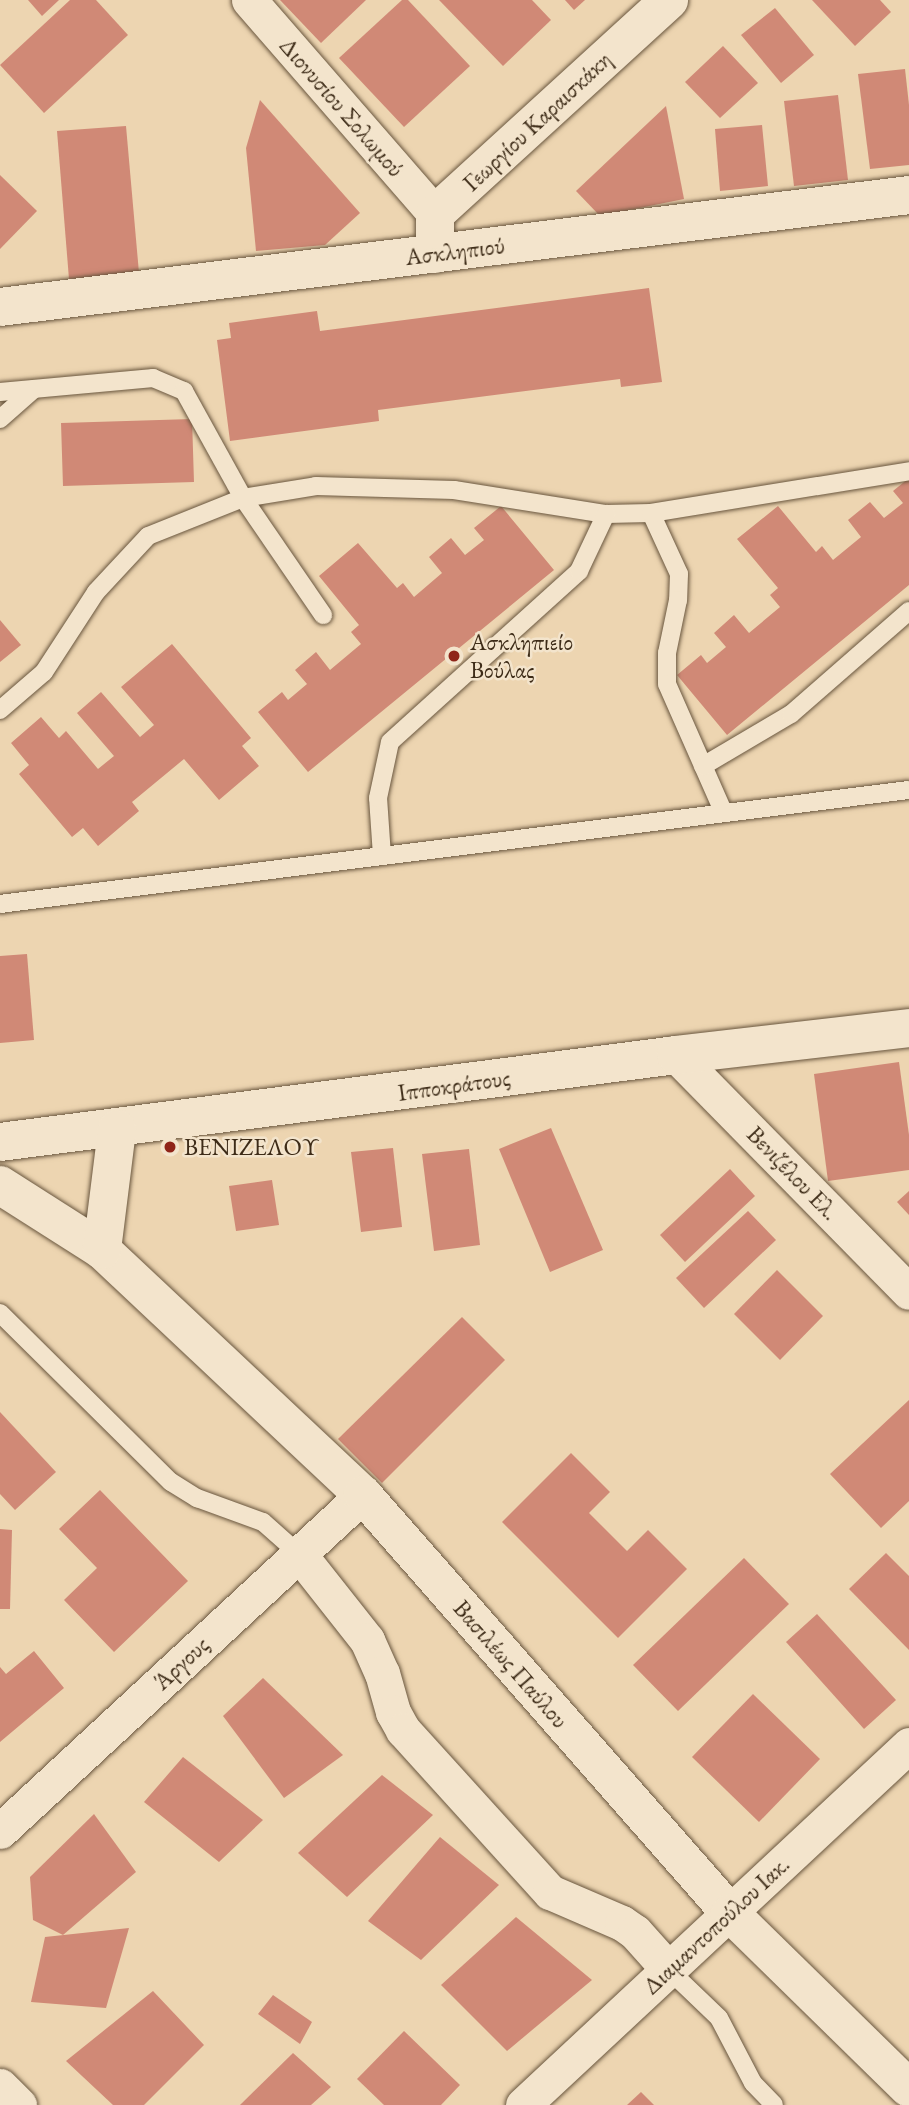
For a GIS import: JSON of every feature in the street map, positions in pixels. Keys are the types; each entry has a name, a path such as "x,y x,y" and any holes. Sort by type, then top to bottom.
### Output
{"street":[{"name":"Διονυσίου Σολωμού","path":"249,0 435,214"},
{"name":"Γεωργίου Καραισκάκη","path":"435,214 668,0"},
{"name":"Ασκληπιού","path":"0,307 909,195"},
{"path":"435,214 435,254"},
{"name":"Ιπποκράτους","path":"0,1142 676,1055 909,1028"},
{"name":"Βενιζέλου Ελ.","path":"676,1055 909,1292"},
{"path":"102,1250 117,1129"},
{"name":"Βασιλέως Παύλου","path":"0,1185 102,1250 363,1495 730,1913 909,2088"},
{"name":"Άργους","path":"0,1831 363,1495"},
{"path":"299,1554 367,1640 402,1730 550,1892 622,1923 635,1932 669,1970"},
{"name":"Διαμαντοπούλου Ιακ.","path":"523,2105 909,1745"},
{"path":"0,2085 19,2105"}],"lane":[{"path":"0,392 153,378 184,391 243,498 323,615"},
{"path":"0,419 34,388"},
{"path":"0,710 44,672 96,592 148,536 243,498 316,486 454,490 606,514 651,513 909,471"},
{"path":"651,513 679,575 678,600 667,653 667,684 724,813"},
{"path":"382,856 378,798 390,742 579,571 606,514"},
{"path":"703,766 791,714 909,611"},
{"path":"0,904 909,790"},
{"path":"0,1313 172,1482 197,1498 262,1522 299,1554"},
{"path":"669,1970 719,2018 753,2083 774,2105"}],"building":[{"path":"28,0 59,0 42,16"},
{"path":"70,0 96,0 128,35 44,113 0,65"},
{"path":"280,0 366,0 321,43"},
{"path":"402,0 408,0 470,66 404,127 339,58"},
{"path":"439,0 532,0 551,20 503,66"},
{"path":"565,0 585,0 574,10"},
{"path":"812,0 880,0 891,12 855,46"},
{"path":"775,8 814,55 781,83 741,35"},
{"path":"723,46 758,83 720,118 685,82"},
{"path":"905,69 909,105 909,165 870,169 858,74"},
{"path":"838,95 848,180 794,186 784,101"},
{"path":"260,100 360,213 325,245 256,251 246,148"},
{"path":"666,106 684,199 600,216 576,191"},
{"path":"762,125 768,186 720,191 715,129"},
{"path":"126,126 139,273 69,279 57,131"},
{"path":"0,175 37,211 0,249"},
{"path":"649,288 662,382 621,387 620,379 378,410 379,421 230,441 217,340 231,338 229,323 317,311 320,331"},
{"path":"192,419 194,482 63,486 61,423"},
{"path":"909,478 909,585 727,735 677,675 701,655 707,663 726,647 714,633 734,615 749,633 780,607 770,595 778,588 737,539 778,506 816,552 822,546 833,560 861,537 848,520 870,502 884,518 903,503 893,491"},
{"path":"501,506 554,570 308,772 258,712 282,692 288,700 307,684 295,670 316,652 330,670 361,644 351,632 359,625 319,576 358,543 397,588 403,583 414,597 442,573 429,557 451,538 465,555 484,540 474,528"},
{"path":"0,620 21,645 0,662"},
{"path":"172,644 251,738 242,746 259,766 219,800 184,759 132,802 139,811 98,846 83,828 72,837 19,774 29,765 11,743 41,717 59,738 66,731 98,769 114,756 77,713 101,692 140,737 154,725 121,687"},
{"path":"27,954 34,1040 0,1043 0,956"},
{"path":"899,1062 909,1135 909,1170 828,1181 814,1074"},
{"path":"551,1128 603,1250 550,1272 499,1149"},
{"path":"393,1148 402,1227 361,1232 351,1152"},
{"path":"469,1149 480,1245 434,1251 422,1154"},
{"path":"730,1169 755,1196 685,1262 660,1235"},
{"path":"272,1180 279,1225 236,1231 229,1186"},
{"path":"909,1191 909,1215 897,1202"},
{"path":"748,1211 776,1240 704,1308 676,1278"},
{"path":"777,1270 823,1316 780,1360 734,1314"},
{"path":"462,1317 505,1360 382,1483 338,1439"},
{"path":"909,1400 909,1501 881,1528 830,1474"},
{"path":"0,1412 56,1472 15,1510 0,1494"},
{"path":"571,1453 610,1492 589,1513 627,1551 648,1530 687,1569 618,1638 502,1522"},
{"path":"100,1490 188,1581 114,1652 64,1600 97,1568 59,1529"},
{"path":"0,1529 12,1530 10,1609 0,1609"},
{"path":"886,1553 909,1576 909,1650 849,1589"},
{"path":"744,1558 789,1604 678,1711 633,1665"},
{"path":"817,1614 896,1700 864,1729 786,1642"},
{"path":"34,1651 64,1688 0,1742 0,1667 6,1674"},
{"path":"263,1678 343,1755 284,1798 223,1716"},
{"path":"753,1694 820,1759 759,1822 692,1757"},
{"path":"183,1757 263,1820 219,1862 144,1802"},
{"path":"382,1775 433,1815 347,1897 298,1853"},
{"path":"94,1814 136,1872 63,1935 33,1920 30,1877"},
{"path":"440,1837 499,1885 421,1960 368,1921"},
{"path":"516,1917 592,1980 507,2051 441,1985"},
{"path":"129,1928 106,2008 31,2002 45,1937"},
{"path":"153,1991 204,2045 144,2105 113,2105 66,2061"},
{"path":"273,1995 312,2022 300,2044 258,2014"},
{"path":"404,2031 460,2085 441,2105 384,2105 357,2079"},
{"path":"293,2053 331,2087 311,2105 240,2105"},
{"path":"641,2092 654,2105 627,2105"}],"place":[{"name":"Ασκληπιείο Βούλας","path":"454,656"},
{"name":"ΒΕΝΙΖΕΛΟΥ","path":"170,1147"}]}
